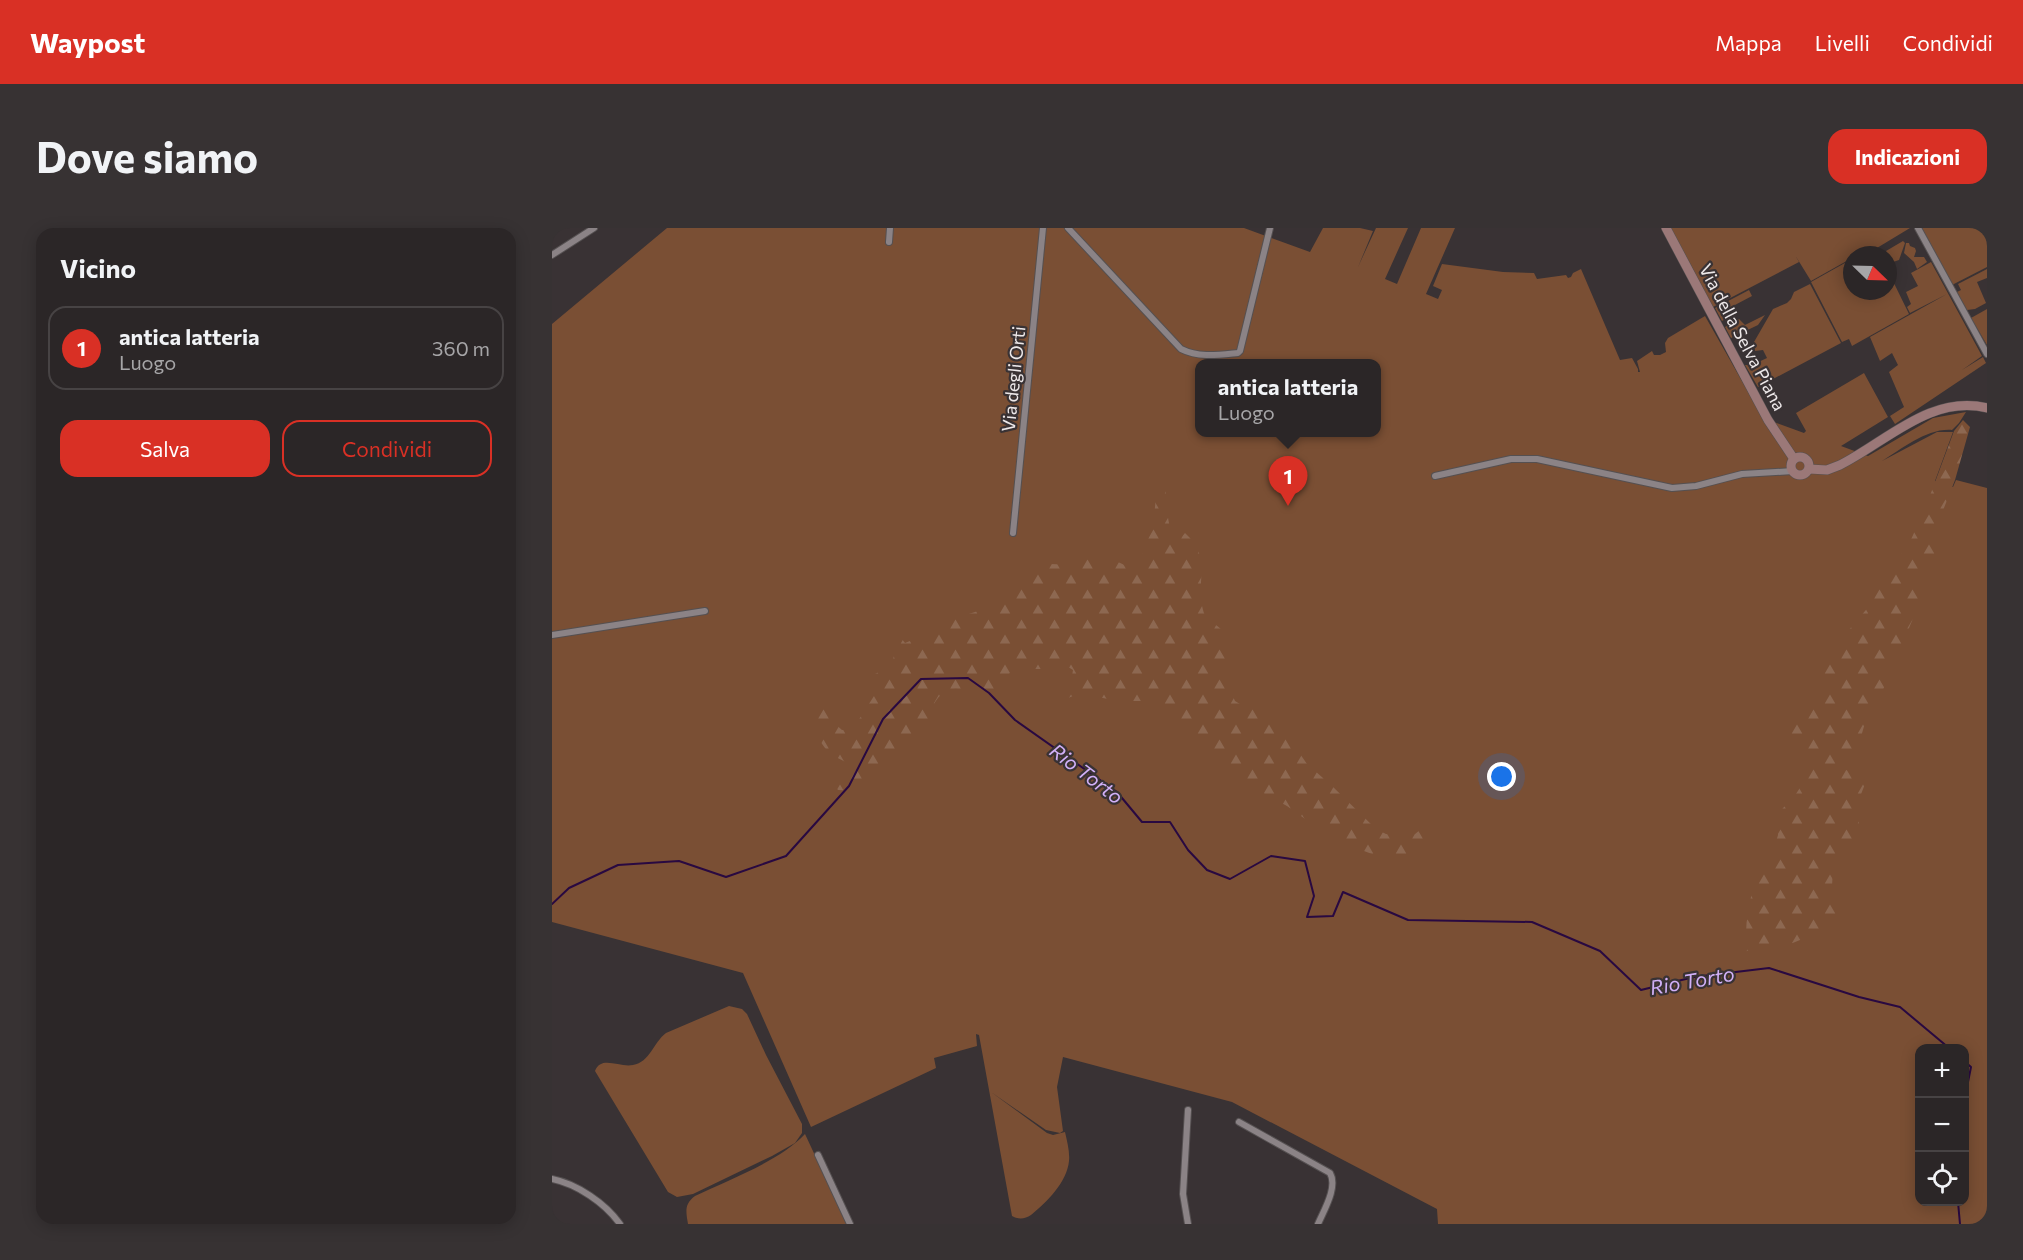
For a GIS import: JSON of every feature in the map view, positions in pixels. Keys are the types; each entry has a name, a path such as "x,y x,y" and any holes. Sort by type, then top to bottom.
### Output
{"street":[{"path":"552,255 594,228"},
{"path":"889,242 890,228"},
{"name":"Via degli Orti","path":"1013,533 1043,228"},
{"path":"1068,228 1181,349 1193,354 1207,355 1238,353 1241,349 1270,228"},
{"name":"Via della Selva Piana","path":"1665,228 1768,420 1794,459"},
{"path":"1918,228 1987,354"},
{"path":"1809,469 1827,470 1840,465 1933,411 1965,405 1987,408"},
{"path":"1435,476 1518,458 1537,459 1672,488 1696,486 1742,474 1793,471 1800,475 1809,469 1809,463 1805,458 1794,459 1791,465 1793,471"},
{"path":"552,635 705,611"},
{"path":"1188,1110 1183,1187 1188,1224"},
{"path":"1239,1122 1330,1173 1332,1185 1318,1224"},
{"path":"818,1155 850,1224"},
{"path":"552,1179 570,1185 595,1200 620,1224"}],"green space":[{"path":"667,228 1244,228 1310,252 1323,228 1360,228 1373,231 1358,267 1376,228 1408,228 1385,279 1397,284 1421,228 1455,228 1426,294 1438,299 1442,290 1433,286 1442,264 1503,272 1534,273 1537,279 1566,275 1568,278 1581,269 1620,360 1632,358 1640,372 1637,361 1652,351 1654,355 1666,352 1665,343 1668,338 1705,316 1763,418 1804,433 1806,431 1796,413 1864,373 1888,417 1841,446 1868,456 1933,418 1966,412 1952,430 1933,432 1906,445 1882,461 1937,432 1953,432 1935,481 1953,487 1956,480 1987,488 1987,1224 1438,1224 1437,1209 1232,1102 1063,1057 1057,1087 1063,1131 1060,1133 1046,1130 991,1092 1047,1133 1053,1135 1065,1132 1069,1161 1060,1184 1050,1198 1031,1215 1017,1218 1012,1216 979,1035 976,1034 977,1046 934,1058 936,1068 811,1127 743,973 552,922 552,324"},
{"path":"1671,228 1910,228 1880,246 1843,246 1843,263 1811,281 1795,255 1799,262 1713,307"},
{"path":"1922,228 1987,228 1987,267 1952,285"},
{"path":"1903,241 1905,243 1897,261 1897,246 1894,246"},
{"path":"1906,243 1915,248 1914,257 1924,257 1927,262 1917,269 1914,262 1904,253"},
{"path":"1931,262 1982,356 1962,370 1983,357 1986,363 1895,424 1890,416 1904,407 1889,372 1898,365 1892,353 1880,361 1870,337 1947,294 1910,313 1907,307 1911,304 1906,292 1918,286 1911,273"},
{"path":"1843,264 1843,300 1897,300 1897,289 1909,314 1852,346 1849,339 1842,342 1811,282"},
{"path":"1987,269 1987,278 1977,282 1986,303 1975,309 1967,310 1957,292 1961,290 1958,284"},
{"path":"1810,284 1841,343 1758,387 1745,365 1752,365 1767,358 1763,350 1755,351 1754,342 1773,309 1787,303 1794,292"},
{"path":"1749,290 1752,296 1733,306 1736,313 1722,321 1715,308"},
{"path":"1987,309 1987,345 1971,318"},
{"path":"1765,315 1758,325 1731,338 1725,327 1739,319 1745,325"},
{"path":"1963,420 1970,427 1955,480 1940,518 1938,551 1928,563 1920,582 1925,590 1877,704 1867,716 1858,747 1849,756 1845,766 1846,770 1855,772 1865,784 1854,812 1859,822 1853,846 1837,860 1833,870 1831,901 1847,916 1778,949 1762,946 1728,957 1746,933 1753,888 1770,862 1778,835 1777,819 1807,777 1810,761 1787,734 1790,724 1807,720 1818,700 1820,677 1825,658 1871,604 1888,569 1908,546 1925,509 1954,431"},
{"path":"1164,485 1170,528 1178,540 1185,533 1193,543 1201,561 1203,610 1207,618 1224,633 1226,638 1228,682 1235,701 1248,709 1263,709 1268,713 1280,725 1307,764 1376,829 1386,834 1403,836 1415,834 1420,830 1428,845 1422,855 1410,860 1372,854 1322,831 1287,806 1252,787 1224,768 1187,732 1167,708 1145,701 1118,701 1083,694 1068,698 1065,687 1073,670 1065,665 1053,669 1012,669 1005,694 989,702 960,689 947,690 934,704 931,711 927,737 908,739 862,791 838,790 834,785 836,780 843,778 849,770 848,764 831,754 822,744 816,724 819,704 822,702 827,704 834,723 842,730 851,729 874,696 876,685 873,675 891,666 894,656 893,639 898,634 905,643 927,634 929,625 998,603 1015,592 1036,567 1047,564 1071,564 1084,558 1105,565 1118,562 1142,573 1142,552 1153,528 1157,486"},
{"path":"729,1006 742,1009 747,1014 802,1124 802,1133 795,1143 772,1156 693,1194 677,1197 668,1192 595,1071 598,1066 606,1063 633,1065 639,1063 666,1033"},
{"path":"805,1134 847,1224 688,1224 686,1212 691,1199 768,1161"}],"waterway":[{"name":"Rio Torto","path":"552,904 569,888 618,865 679,861 726,877 786,856 849,786 883,719 921,679 968,678 989,693 1015,720 1117,792 1142,822 1170,822 1188,850 1207,870 1230,879 1271,856 1305,861 1314,896 1307,917 1333,916 1343,892 1408,920 1532,922 1600,951 1641,990 1694,977 1769,968 1859,997 1900,1007 1944,1044"},
{"name":"Rio Torto","path":"1969,1065 1971,1067 1969,1077"},
{"name":"Rio Torto","path":"1958,1206 1960,1224"}],"place":[{"name":"antica latteria","path":"1288,506"}]}
